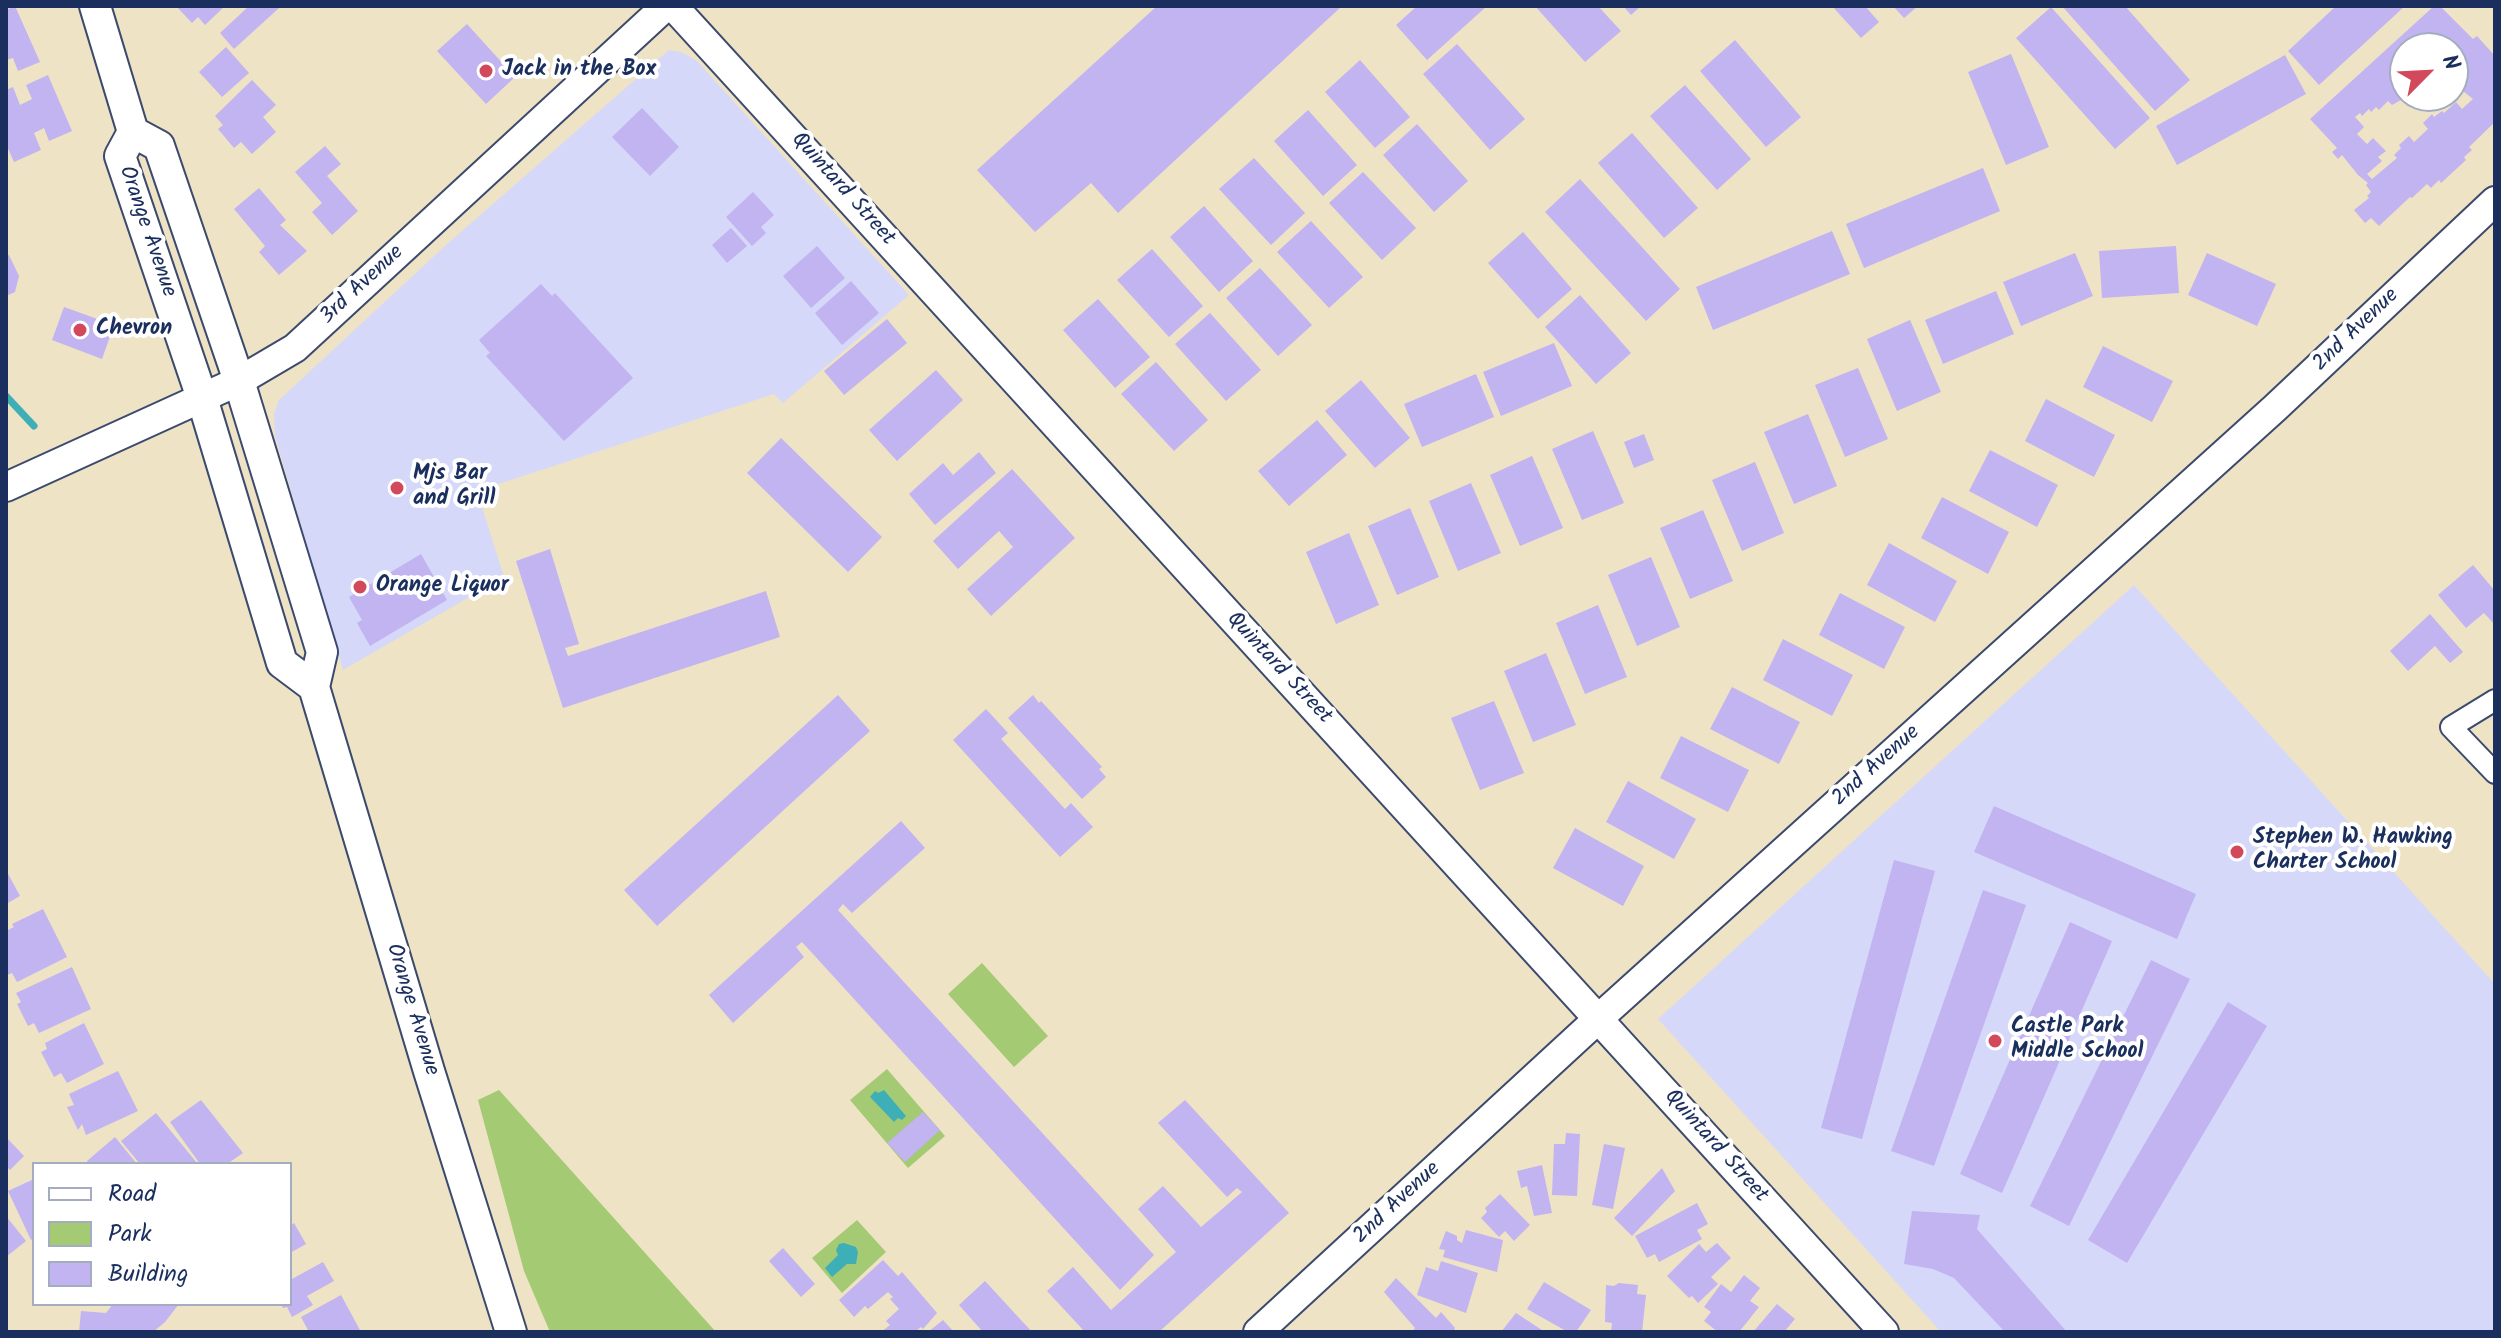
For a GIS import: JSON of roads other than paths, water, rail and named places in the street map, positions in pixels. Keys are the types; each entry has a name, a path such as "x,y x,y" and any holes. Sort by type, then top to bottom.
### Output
{"main road":[{"name":"Orange Avenue","path":"95,6 133,132 159,146 239,381 322,652 314,687 511,1332"},
{"name":"Orange Avenue","path":"133,132 120,156 202,398 282,663 314,687"}],"street":[{"name":"3rd Avenue","path":"6,487 239,381 295,348 666,6"},
{"name":"Quintard Street","path":"673,6 1884,1332"},
{"name":"2nd Avenue","path":"1258,1332 1598,1019 2275,408 2495,201"},
{"path":"2491,769 2451,727 2495,700"}],"water":[{"path":"884,1090 906,1116 902,1120 898,1118 894,1122 870,1097 875,1091"},
{"path":"839,1244 856,1247 856,1264 847,1264 832,1277 825,1268 838,1255 836,1250"}],"waterway":[{"path":"6,396 34,426"}],"place":[{"name":"Jack in the Box","path":"486,71"},
{"name":"Chevron","path":"80,330"},
{"name":"Mjs Bar and Grill","path":"397,488"},
{"name":"Orange Liquor","path":"360,587"},
{"name":"Stephen W. Hawking Charter School","path":"2237,852"},
{"name":"Castle Park Middle School","path":"1995,1041"}]}
